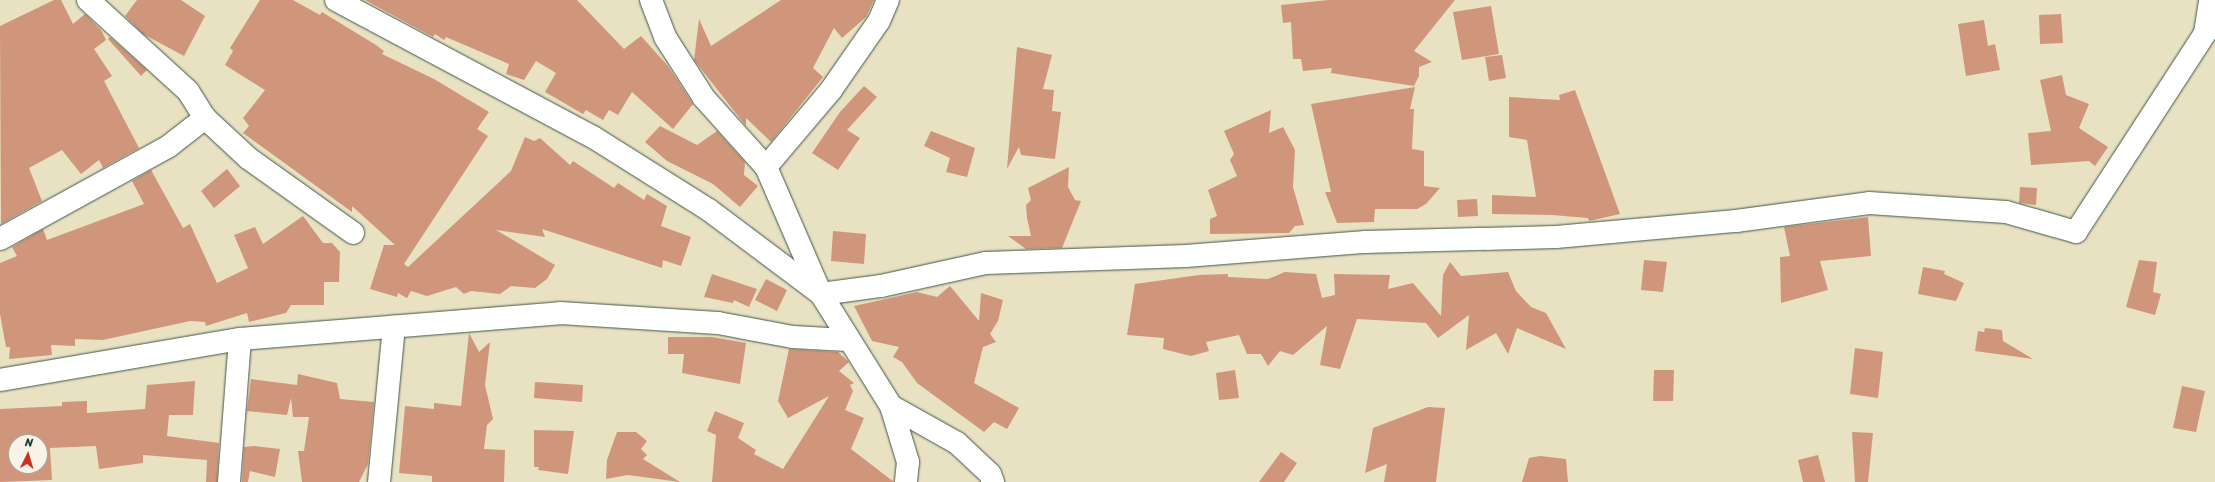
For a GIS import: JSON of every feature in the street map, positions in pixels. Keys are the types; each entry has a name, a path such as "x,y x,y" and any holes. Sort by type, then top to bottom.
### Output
{"street":[{"path":"88,0 188,91 205,118 248,158 353,234"},
{"path":"336,0 593,137 709,210 821,294 881,286 986,263 1186,256 1365,242 1556,237 1736,221 1869,203 2006,212 2076,232 2205,33 2210,0"},
{"path":"652,0 665,36 704,98 766,167 821,294 848,340 891,406 908,462 906,482"},
{"path":"766,167 831,90 879,21 888,0"},
{"path":"0,239 168,146 205,118"},
{"path":"0,380 240,339 560,312 622,314 718,323 793,337 848,340"},
{"path":"379,482 394,327"},
{"path":"228,482 240,339"},
{"path":"891,406 957,443 990,474 993,482"}],"building":[{"path":"54,0 61,0 73,24 85,14 101,30 106,40 94,49 112,76 104,81 139,148 103,168 99,160 81,174 62,150 29,168 42,201 1,224 0,26"},
{"path":"137,0 181,0 205,16 184,56 143,34 125,16"},
{"path":"260,0 293,0 320,15 322,12 376,45 384,51 382,54 434,79 489,112 477,129 488,136 404,264 408,267 511,171 525,137 534,141 540,138 570,165 573,161 614,188 618,183 644,200 647,194 667,206 661,226 691,237 681,266 663,260 662,268 542,229 545,237 496,230 555,265 547,279 535,288 511,286 500,294 471,291 464,294 456,287 427,296 411,291 407,298 398,293 397,297 370,289 384,245 395,245 352,206 352,212 243,133 249,126 243,118 265,90 225,65 233,51 230,48"},
{"path":"365,0 577,0 624,49 641,36 668,66 693,104 673,129 632,92 618,115 609,110 603,120 586,110 583,114 545,92 556,73 536,61 524,80 506,74 509,64 446,37 444,40 435,34 433,37"},
{"path":"781,0 874,0 866,17 842,38 834,28 813,68 823,77 771,142 746,118 746,126 694,60 699,19 711,46"},
{"path":"1328,0 1455,0 1414,51 1432,62 1419,67 1419,76 1414,86 1331,73 1332,68 1303,71 1301,59 1293,59 1291,22 1283,23 1281,5"},
{"path":"1491,6 1499,54 1462,60 1453,12"},
{"path":"2061,14 2063,43 2040,44 2039,15"},
{"path":"1984,20 1988,46 1995,44 2000,70 1966,76 1958,24"},
{"path":"110,37 147,70 141,76 108,39"},
{"path":"1017,47 1052,55 1043,89 1054,90 1052,111 1061,112 1055,159 1021,155 1019,147 1007,169"},
{"path":"1502,55 1506,78 1489,81 1485,57"},
{"path":"2062,75 2066,95 2089,104 2079,128 2108,147 2095,166 2089,161 2031,165 2028,133 2051,131 2040,80"},
{"path":"864,86 877,97 847,130 860,138 838,170 812,153 840,112"},
{"path":"1415,87 1410,109 1414,109 1412,149 1424,151 1424,186 1440,188 1426,204 1417,209 1375,209 1374,222 1337,223 1325,192 1331,192 1311,104"},
{"path":"1575,90 1620,214 1589,221 1588,218 1552,215 1492,214 1492,195 1536,197 1527,140 1509,137 1509,97 1560,100 1559,95"},
{"path":"1271,110 1269,133 1283,127 1295,150 1293,187 1304,225 1295,226 1289,233 1210,234 1210,219 1217,216 1208,190 1237,176 1230,160 1234,154 1224,131"},
{"path":"660,126 697,145 717,131 745,162 744,175 758,186 740,207 713,184 667,161 645,142"},
{"path":"931,131 975,148 967,177 946,172 950,158 924,146"},
{"path":"1069,167 1068,187 1075,200 1081,201 1062,248 1026,249 1008,236 1031,236 1026,205 1031,200 1028,188"},
{"path":"227,169 240,186 214,208 201,191"},
{"path":"151,170 183,228 190,224 217,283 248,268 234,235 255,227 263,244 303,216 323,243 332,243 340,252 339,282 324,282 324,305 291,305 286,313 249,322 247,313 206,326 205,322 190,321 103,340 75,339 75,346 51,345 52,355 9,359 10,347 6,347 0,314 0,263 17,256 12,247 43,229 47,240 144,204 132,181"},
{"path":"2020,187 2037,188 2036,205 2019,203"},
{"path":"1477,199 1478,216 1458,217 1457,200"},
{"path":"1868,217 1871,256 1820,261 1828,290 1781,303 1780,257 1790,256 1784,227"},
{"path":"833,231 866,234 864,264 831,261"},
{"path":"1644,260 1667,262 1663,292 1641,290"},
{"path":"2139,260 2157,262 2153,292 2161,294 2155,315 2126,307"},
{"path":"1450,262 1461,276 1508,272 1516,291 1531,307 1546,313 1566,349 1517,328 1508,354 1496,333 1466,350 1469,315 1438,338 1426,323 1357,319 1340,369 1320,365 1327,326 1293,355 1280,351 1268,366 1261,354 1247,354 1239,335 1206,342 1209,351 1191,356 1163,349 1164,338 1127,335 1135,284 1199,275 1228,274 1228,277 1268,279 1285,272 1316,274 1322,298 1335,295 1334,274 1390,275 1388,289 1413,283 1441,316 1443,275"},
{"path":"1923,267 1945,271 1944,274 1964,283 1956,301 1918,294"},
{"path":"712,274 757,289 749,307 734,300 733,303 704,297"},
{"path":"766,279 787,290 777,311 755,300"},
{"path":"950,286 979,321 981,293 1003,300 998,321 990,334 996,342 983,347 974,383 1019,408 1007,429 994,422 984,432 917,383 902,362 893,357 899,347 872,341 854,306 917,292 937,297"},
{"path":"1985,328 2002,330 2003,341 2033,359 1975,351 1978,331 1984,332"},
{"path":"469,333 479,352 490,342 485,385 493,419 487,425 484,449 505,450 504,482 432,482 432,476 399,473 405,406 434,409 434,403 461,406"},
{"path":"668,337 712,337 746,343 740,384 682,373 684,354 668,354"},
{"path":"1855,348 1883,352 1878,398 1850,394"},
{"path":"789,349 838,352 849,362 839,371 854,383 850,385 853,391 845,410 864,418 851,449 894,482 712,482 716,435 707,431 715,411 744,423 738,438 756,450 754,454 783,469 829,396 788,418 778,401"},
{"path":"1235,370 1239,398 1219,400 1216,373"},
{"path":"1654,370 1674,370 1673,401 1653,401"},
{"path":"298,374 337,383 340,399 374,402 368,464 359,482 302,482 298,451 304,451 309,417 293,417 291,398 287,415 247,411 251,379 297,385"},
{"path":"195,381 193,415 169,415 167,436 219,443 217,482 206,482 207,460 143,455 143,463 99,469 96,446 50,448 52,480 0,482 0,409 62,406 62,402 87,401 87,413 145,409 147,385"},
{"path":"535,382 583,385 582,402 534,398"},
{"path":"2182,386 2205,391 2196,432 2173,428"},
{"path":"1428,407 1445,408 1436,482 1384,482 1387,464 1365,473 1373,428"},
{"path":"534,430 574,431 568,474 538,470 539,467 534,467"},
{"path":"617,432 636,432 647,441 641,449 647,455 643,459 680,482 628,475 606,479 607,460"},
{"path":"1852,432 1873,433 1868,482 1855,482"},
{"path":"254,446 280,449 275,477 250,471 248,482 242,482 244,447"},
{"path":"1281,452 1297,463 1284,482 1259,482"},
{"path":"1818,455 1825,482 1803,482 1798,460"},
{"path":"1540,456 1566,459 1568,482 1522,482 1529,458"}]}
